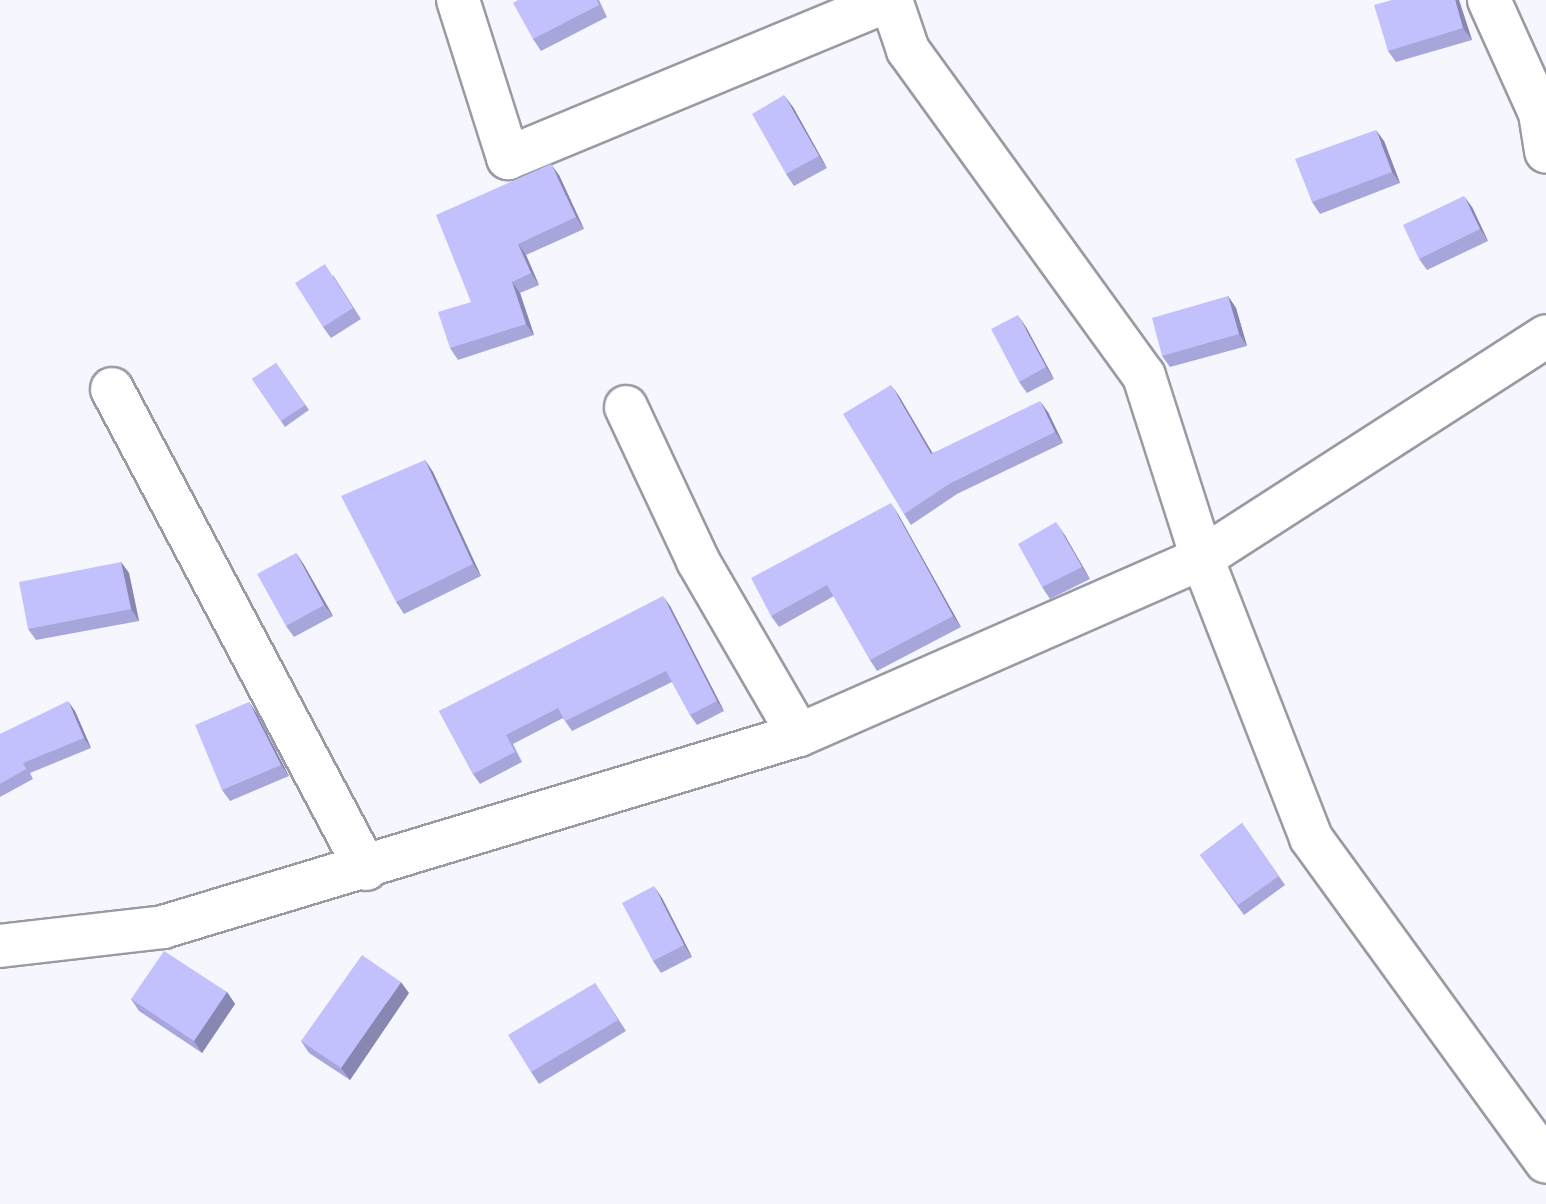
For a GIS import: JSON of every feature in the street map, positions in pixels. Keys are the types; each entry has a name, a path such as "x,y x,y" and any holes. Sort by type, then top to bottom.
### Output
{"street":[{"path":"458,0 508,158 890,0 908,50 1144,376 1202,558 1311,838 1546,1162"},
{"path":"1489,0 1540,113 1546,152"},
{"path":"0,946 163,927 366,869 799,735 1202,558 1546,336"},
{"path":"112,389 366,869"},
{"path":"626,407 698,561 799,735"}],"building":[{"path":"518,0 597,0 599,5 533,39 513,3"},
{"path":"1392,0 1455,0 1463,28 1388,51 1374,5"},
{"path":"784,95 819,156 786,174 752,114"},
{"path":"1376,130 1392,172 1312,202 1295,159"},
{"path":"551,164 576,217 518,244 531,273 512,282 526,324 450,348 438,312 471,302 436,215"},
{"path":"1464,196 1480,229 1419,259 1403,225"},
{"path":"325,264 353,308 323,327 295,283"},
{"path":"1228,296 1239,334 1162,356 1152,318"},
{"path":"1018,315 1046,367 1019,382 991,329"},
{"path":"276,363 305,405 281,421 252,379"},
{"path":"891,385 931,454 1040,401 1055,432 949,484 904,514 843,414"},
{"path":"425,460 473,564 396,602 341,496"},
{"path":"891,503 953,616 870,660 827,585 771,616 751,578"},
{"path":"1056,522 1082,567 1042,587 1018,544"},
{"path":"296,553 324,605 286,626 257,574"},
{"path":"121,562 131,609 28,629 19,582"},
{"path":"663,596 717,701 690,715 666,671 565,721 558,708 506,735 515,752 473,774 439,711"},
{"path":"68,701 84,738 23,763 26,769 0,784 0,734"},
{"path":"249,702 281,765 222,790 195,725"},
{"path":"1242,823 1279,876 1238,905 1200,855"},
{"path":"654,886 684,945 653,961 622,903"},
{"path":"164,951 227,992 194,1041 131,999"},
{"path":"362,955 401,982 341,1068 301,1041"},
{"path":"595,983 618,1020 531,1072 508,1035"}]}
